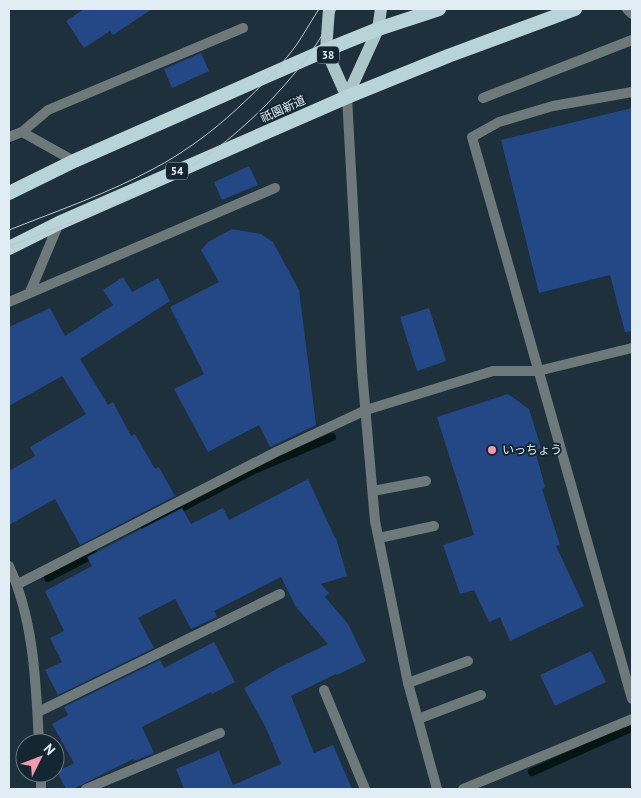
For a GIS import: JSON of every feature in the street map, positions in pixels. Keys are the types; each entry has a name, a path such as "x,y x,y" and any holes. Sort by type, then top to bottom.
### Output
{"highway":[{"path":"9,193 74,161 326,50 378,29 440,9"},
{"name":"祇園新道","path":"9,248 59,223 347,98 448,56 575,9"}],"main road":[{"name":"38","path":"329,9 326,50 347,98"},
{"path":"347,98 378,29 381,9"}],"street":[{"path":"628,9 632,14"},
{"path":"9,137 22,132 48,110 243,28"},
{"path":"483,98 632,40"},
{"path":"632,92 553,106 499,122 472,138 632,699"},
{"path":"347,98 372,491 379,538 408,683 437,789"},
{"path":"22,132 74,161"},
{"path":"9,302 275,188"},
{"path":"30,292 59,223"},
{"path":"18,584 276,452 366,410 493,371 538,371 632,348"},
{"path":"372,491 426,481"},
{"path":"379,538 434,526"},
{"path":"9,566 18,584 32,649 39,733"},
{"path":"38,712 280,594"},
{"path":"408,683 468,661"},
{"path":"324,690 365,789"},
{"path":"418,719 481,695"},
{"path":"463,789 632,719"},
{"path":"86,789 220,734"}],"building":[{"path":"84,9 152,9 113,35 110,31 84,48 66,21"},
{"path":"201,53 209,71 172,88 164,69"},
{"path":"632,108 632,331 625,332 610,275 539,293 501,140"},
{"path":"249,166 258,185 222,200 214,182"},
{"path":"232,229 261,234 273,242 299,290 316,425 270,447 259,425 208,452 174,389 204,374 170,307 219,282 201,250 208,242"},
{"path":"123,277 132,292 158,278 170,301 80,359 108,405 113,402 131,436 135,434 155,469 159,467 175,496 80,545 55,499 9,525 9,471 35,456 30,447 86,414 62,376 9,406 9,327 50,308 65,336 113,305 103,290"},
{"path":"429,308 446,361 417,371 400,317"},
{"path":"508,394 529,409 541,448 535,450 545,487 542,489 560,545 556,546 584,606 510,641 500,617 489,622 474,590 460,594 443,545 474,535 437,417"},
{"path":"308,479 336,538 347,576 321,584 329,593 325,597 348,624 366,661 291,696 314,753 333,745 352,789 184,789 176,769 219,751 233,785 281,764 266,728 244,688 278,668 328,644 296,607 281,577 214,611 217,617 191,629 175,599 138,618 154,648 58,695 45,670 62,662 50,638 64,631 45,591 92,566 87,557 182,508 191,524 223,508 229,520"},
{"path":"214,642 235,682 142,727 154,753 134,761 133,759 73,789 66,789 63,783 65,783 65,768 74,763 65,747 65,733 57,733 52,724 68,715 64,707 160,660 164,668"},
{"path":"591,651 606,682 555,706 540,675"}],"waterway":[{"path":"145,527 254,470 332,437"},
{"path":"48,578 94,554"},
{"path":"532,772 631,728"}],"tram line":[{"path":"9,230 120,186 155,168 192,145 227,118 274,72 296,45 319,9"},
{"path":"9,246 126,200 164,182 214,151 239,131 286,84 323,34 336,9"}],"place":[{"name":"いっちょう","path":"492,450"}]}
